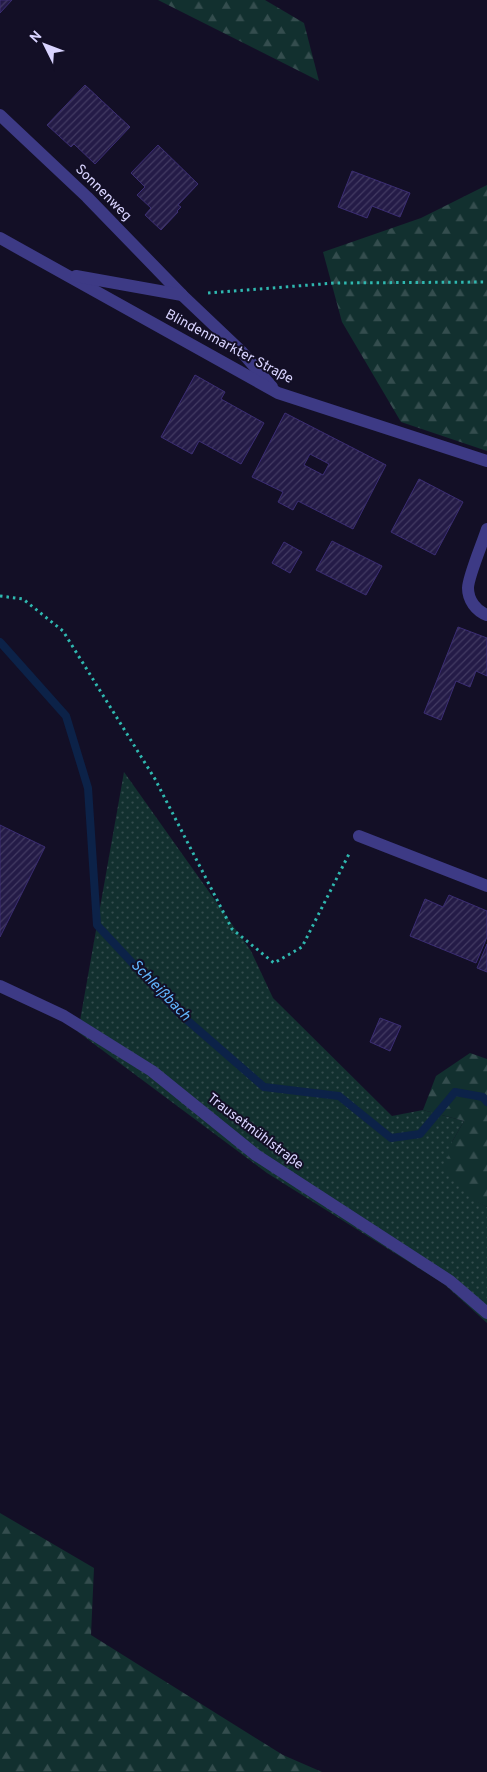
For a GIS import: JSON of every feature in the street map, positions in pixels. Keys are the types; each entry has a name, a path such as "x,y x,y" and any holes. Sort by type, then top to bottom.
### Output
{"street":[{"name":"Sonnenweg","path":"0,115 87,197 182,295 242,351 278,393"},
{"name":"Blindenmarkter Straße","path":"0,238 278,393 487,461"},
{"path":"65,274 182,295"},
{"path":"487,529 468,587 470,600 481,612 487,615"},
{"path":"359,836 487,886"},
{"name":"Trausetmühlstraße","path":"0,986 64,1016 152,1071 256,1155 450,1281 487,1313"}],"path":[{"path":"182,295 335,283 487,282"},
{"path":"0,596 23,599 63,631 155,779 232,929 274,963 302,947 359,836"}],"green space":[{"path":"158,0 265,0 304,23 319,81"},
{"path":"487,185 487,451 401,422 342,322 323,252 421,218"},
{"path":"124,772 251,951 273,998 392,1116 423,1110 464,1121 452,1142 471,1198 487,1207 487,1323 444,1284 267,1173 78,1032"},
{"path":"470,1053 487,1059 487,1207 471,1199 445,1170 452,1142 464,1121 423,1110 436,1076"},
{"path":"0,1513 94,1568 91,1635 283,1755 322,1772 0,1772"}],"building":[{"path":"0,0 12,0 0,13"},
{"path":"85,85 130,127 95,164 74,144 71,147 47,125"},
{"path":"158,145 198,184 178,205 181,207 178,212 161,230 145,215 151,208 137,195 145,187 131,173"},
{"path":"352,171 410,193 400,217 372,206 367,218 338,207"},
{"path":"195,375 225,392 221,399 264,423 241,464 199,441 192,454 161,437"},
{"path":"285,413 386,465 353,529 298,501 293,510 278,502 283,492 252,477","holes":["310,454 329,464 323,475 304,465"]},
{"path":"419,479 463,502 435,555 391,532"},
{"path":"332,541 382,566 366,595 316,570"},
{"path":"284,542 302,552 290,573 272,563"},
{"path":"458,627 487,638 487,676 476,671 470,687 456,681 441,720 424,713"},
{"path":"0,825 45,847 0,937"},
{"path":"449,895 487,911 487,937 476,963 410,936 425,899 443,907"},
{"path":"487,944 487,972 477,968"},
{"path":"380,1018 401,1026 390,1051 370,1042"}],"waterway":[{"name":"Schleißbach","path":"0,642 66,716 88,788 97,925 179,1013 264,1087 339,1096 391,1138 420,1134 455,1092 483,1097 487,1102"}]}
